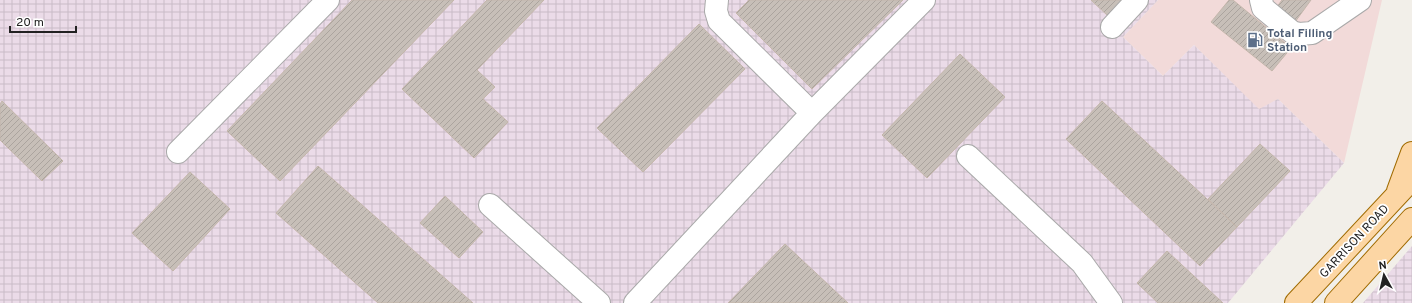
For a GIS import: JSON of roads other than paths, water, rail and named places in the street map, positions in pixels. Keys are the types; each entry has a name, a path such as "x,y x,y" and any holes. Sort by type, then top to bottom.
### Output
{"main road":[{"path":"1396,197 1412,153"},
{"name":"GARRISON ROAD","path":"1296,303 1412,179"},
{"path":"1336,303 1412,219"}],"lane":[{"path":"178,152 328,0"},
{"path":"717,0 716,11 719,20 812,113"},
{"path":"635,303 812,113 924,0"},
{"path":"1112,27 1137,0"},
{"path":"1261,0 1263,8 1292,32 1299,34 1312,33 1360,0"},
{"path":"968,156 1082,263 1111,303"},
{"path":"490,205 599,303"}],"place":[{"name":"Total Filling Station","path":"1255,40"}]}
